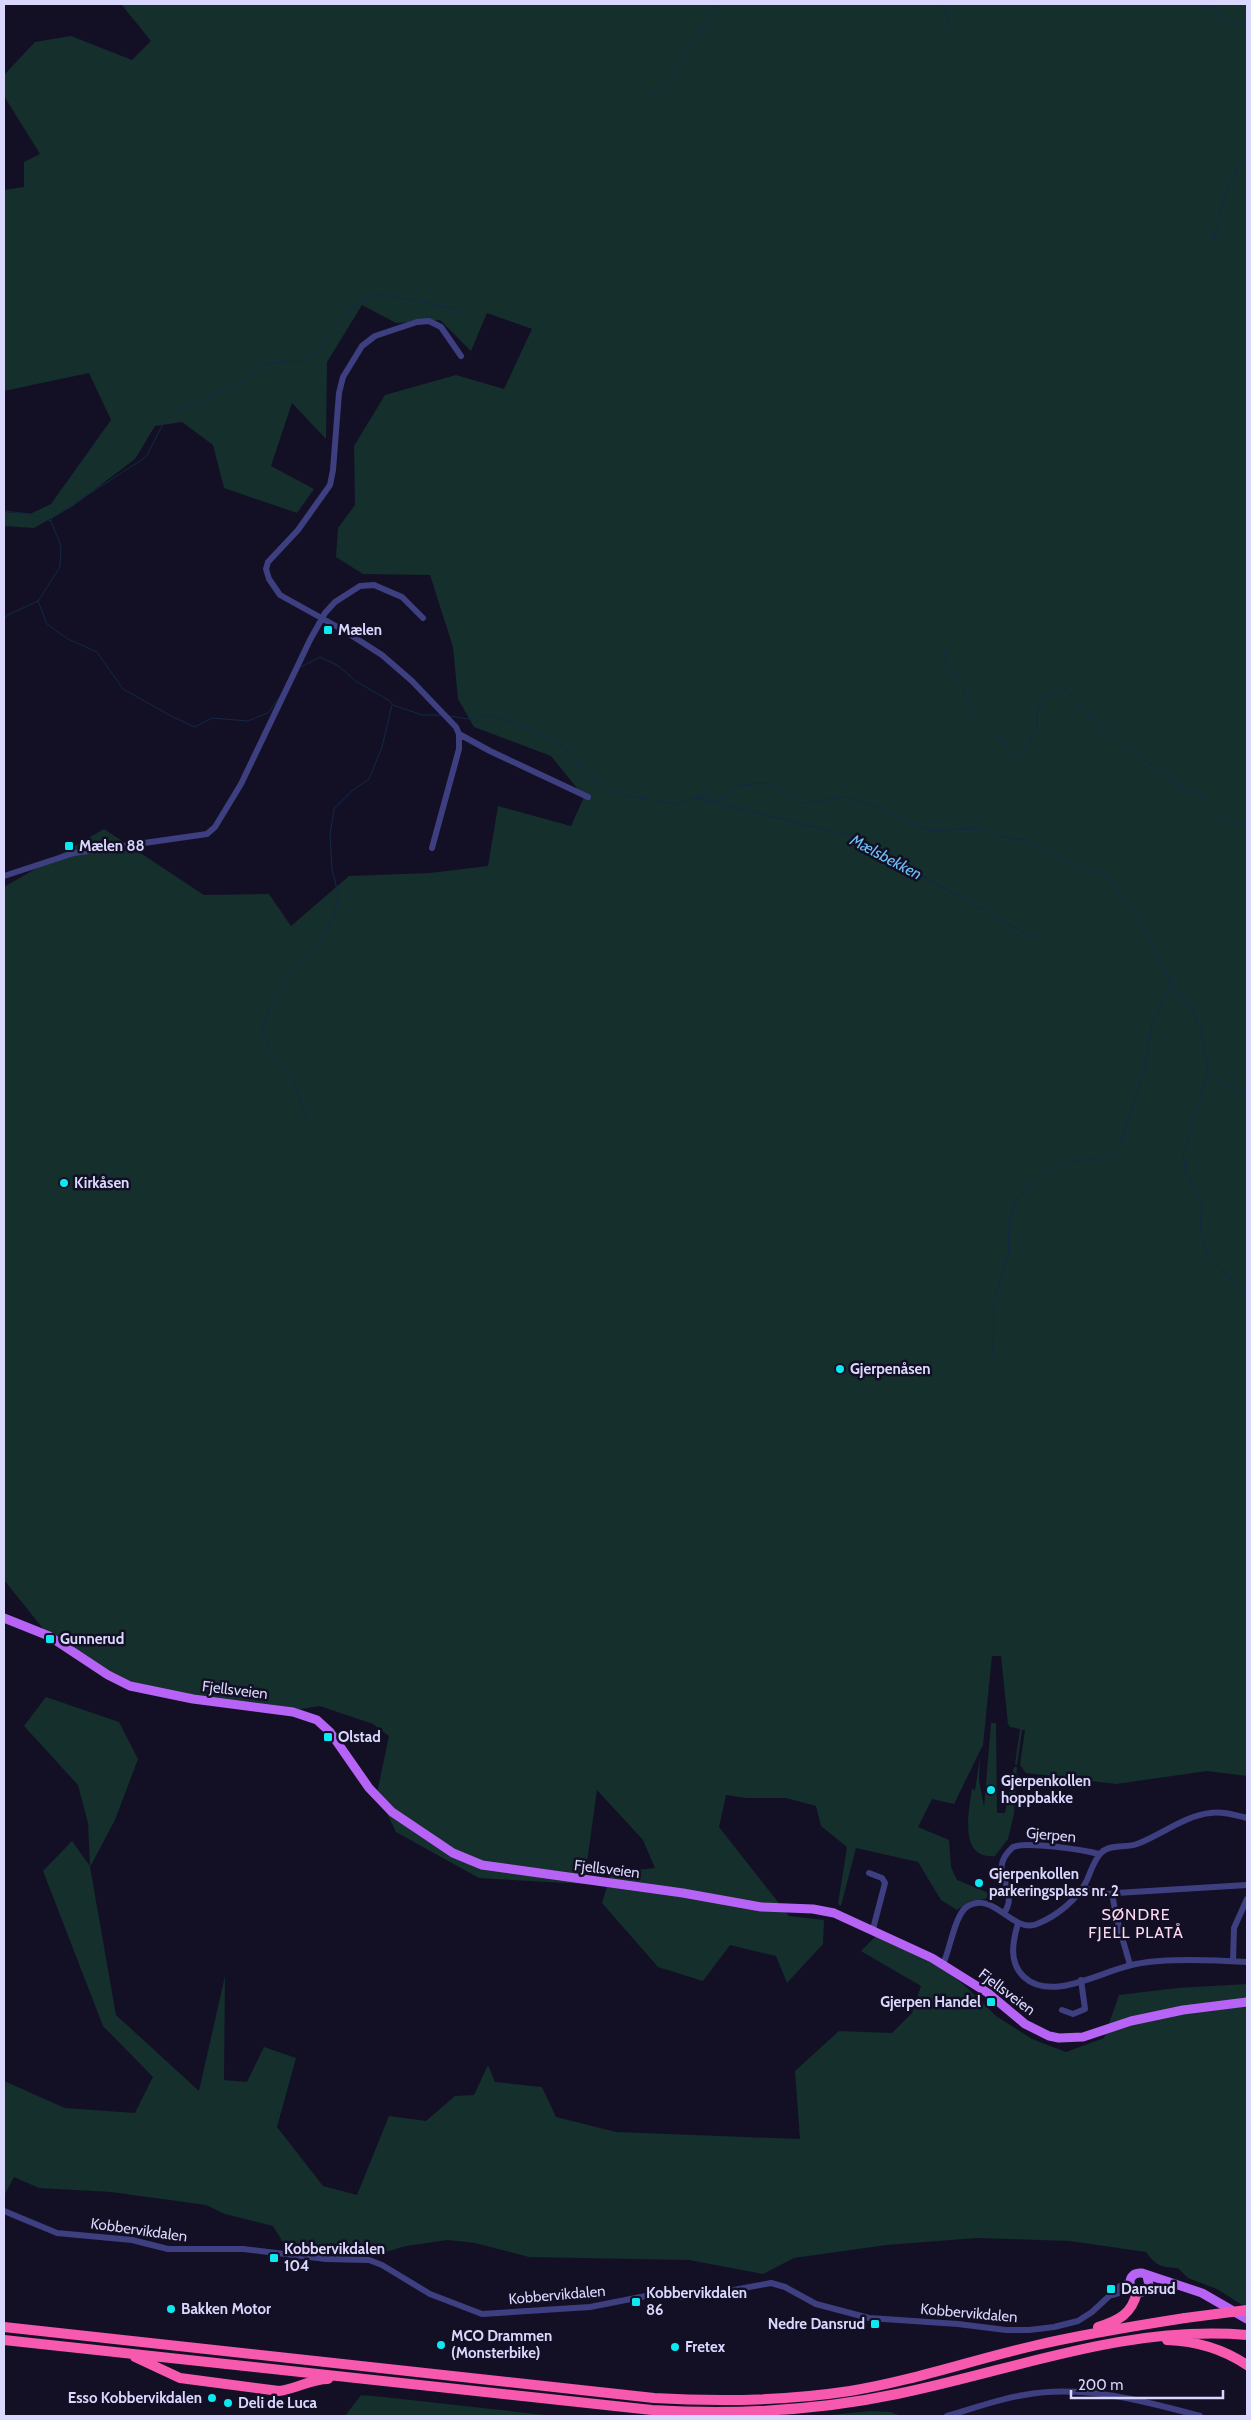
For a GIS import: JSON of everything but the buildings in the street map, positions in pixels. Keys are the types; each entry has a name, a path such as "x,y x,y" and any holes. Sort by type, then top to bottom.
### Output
{"highway":[{"path":"4,2327 536,2386 698,2401 764,2400 851,2391 896,2382 1033,2346 1118,2320 1131,2309 1133,2288"},
{"path":"1033,2346 1185,2318 1247,2310"},
{"path":"4,2340 652,2410 765,2412 824,2406 898,2394 1039,2357 1103,2344 1160,2336 1208,2333 1247,2335"},
{"path":"1103,2344 1165,2340 1191,2342 1215,2349 1247,2365"},
{"path":"107,2350 144,2360 180,2378 279,2391 294,2389 310,2381 322,2379 374,2380"}],"main road":[{"name":"Fjellsveien","path":"4,1618 49,1636 108,1675 130,1686 193,1699 293,1712 317,1720 330,1732 369,1788 392,1812 420,1833 472,1862 509,1870 762,1907 824,1910 873,1929 943,1964 988,1994 1025,2024 1049,2036 1059,2038 1083,2038 1131,2021 1182,2010 1247,2002"},
{"path":"1165,2281 1149,2286 1144,2292 1133,2288 1137,2273 1165,2281 1202,2293 1247,2319"},
{"path":"1147,2276 1149,2286"}],"street":[{"path":"432,848 458,753 459,734 456,726 443,711 391,663 322,618 280,595 269,580 266,569 268,562 298,530 321,501 330,485 333,470 339,393 348,368 362,346 370,338 417,322 429,321 438,324 461,356"},
{"path":"4,876 80,851 197,837 211,831 241,784 322,618 342,596 368,584 402,597 423,618"},
{"path":"459,734 490,751 588,797"},
{"path":"943,1964 958,1918 964,1909 972,1904 983,1904 1027,1926 1040,1923 1074,1898 1083,1887 1099,1854 1109,1848 1141,1842 1204,1814 1218,1812 1247,1818"},
{"name":"Gjerpen","path":"1004,1914 1009,1896 1001,1873 1004,1860 1013,1847 1024,1845 1099,1854"},
{"path":"869,1873 882,1878 885,1882 873,1929"},
{"path":"1083,1887 1100,1894 1247,1885"},
{"path":"1112,1893 1116,1916 1130,1965"},
{"path":"1233,1961 1234,1928 1247,1899"},
{"path":"1018,1923 1013,1956 1022,1975 1035,1985 1046,1988 1061,1986 1146,1962 1247,1962"},
{"path":"1062,2010 1073,2014 1085,2009 1081,1980"},
{"name":"Kobbervikdalen","path":"4,2211 58,2233 132,2240 168,2250 243,2249 326,2259 369,2260 382,2265 430,2294 482,2314 590,2307 651,2295 687,2297 707,2295 771,2283 785,2287 816,2304 869,2318 1016,2330 1048,2328 1078,2320 1112,2295 1120,2286 1133,2288"},
{"path":"947,2416 1024,2394 1062,2392 1130,2400 1200,2416"}],"green space":[{"path":"121,4 1247,4 1247,1776 1207,1771 1116,1784 1026,1773 1020,1765 1025,1730 1022,1730 1017,1765 1015,1764 1020,1729 1010,1727 1008,1724 1001,1656 992,1656 983,1745 954,1804 932,1799 918,1827 949,1840 951,1867 957,1880 991,1894 985,1899 970,1901 957,1910 941,1900 918,1862 856,1848 841,1906 838,1904 847,1847 821,1826 816,1806 786,1798 746,1798 726,1795 719,1827 789,1916 824,1920 823,1944 787,1983 776,1956 730,1945 703,1981 658,1967 602,1903 611,1873 655,1868 643,1840 597,1790 584,1884 479,1878 396,1832 377,1793 389,1736 373,1724 320,1706 289,1711 134,1687 49,1636 4,1580 4,887 104,829 204,895 269,894 291,926 349,876 430,873 488,866 498,806 571,826 584,797 551,756 474,727 458,699 453,647 430,575 363,574 336,557 338,528 355,505 354,446 385,395 456,375 504,389 532,329 487,313 471,351 440,320 396,323 362,305 327,362 326,439 292,403 271,466 314,489 297,513 224,488 213,445 182,422 155,426 135,459 73,506 34,528 4,526 4,512 30,514 51,504 111,420 89,373 4,391 4,190 24,187 24,162 40,154 4,96 4,75 35,42 71,36 132,60 151,41"},
{"path":"46,1697 119,1722 138,1759 115,1820 90,1867 116,2015 199,2091 225,1976 224,2080 247,2082 264,2047 296,2058 277,2127 323,2186 357,2195 389,2116 426,2121 455,2096 474,2095 488,2065 495,2082 542,2087 556,2117 616,2132 800,2139 795,2071 839,2031 892,2033 912,2013 921,1986 861,1951 877,1935 939,1966 963,1984 996,2016 1032,2039 1066,2052 1104,2038 1119,1995 1177,1988 1247,1984 1247,2308 1217,2289 1188,2278 1178,2268 1159,2265 1146,2252 1070,2241 977,2238 886,2245 794,2258 763,2274 689,2260 529,2257 475,2243 448,2240 406,2246 379,2254 354,2253 284,2244 273,2226 225,2214 206,2205 111,2192 39,2188 14,2177 4,2196 4,2081 65,2108 135,2113 153,2077 103,2026 43,1871 72,1841 90,1866 88,1823 78,1785 24,1726"},
{"name":"Gjerpenkollen hoppbakke","path":"991,1723 996,1723 997,1813 1005,1813 1014,1767 1017,1767 1014,1814 1008,1839 995,1856 983,1855 975,1850 971,1842 968,1820 972,1788 975,1791 980,1757 979,1780 984,1807"},
{"path":"361,2395 383,2397 554,2416 345,2416"},
{"path":"871,2411 891,2412 901,2416 820,2416"}],"waterway":[{"path":"645,100 664,86 718,4"},
{"path":"943,4 949,27"},
{"path":"1203,4 1247,29"},
{"path":"1214,239 1230,183 1247,153"},
{"path":"51,521 52,518 146,457 165,420 180,410 246,379 269,363 305,361 319,351 331,331 355,306 379,294 452,308 466,314"},
{"path":"4,511 30,514 51,521 61,546 60,567 38,601 8,615 4,619"},
{"path":"38,601 47,624 68,639 97,652 123,689 195,727 212,718 248,721 268,713 279,698"},
{"path":"943,647 947,665 963,687 971,709 1017,758 1022,756 1037,727 1037,716 1043,697 1065,688 1085,712 1126,746 1172,781 1199,795 1226,820 1247,829"},
{"path":"301,667 320,657 337,665 357,682 390,701 393,705 422,715 440,715"},
{"path":"306,1119 293,1079 269,1049 261,1027 275,998 304,956 320,943 335,914 338,894 332,869 330,835 334,809 352,791 369,779 382,747 392,705"},
{"path":"449,716 469,719 488,715 510,721 560,743 588,776 611,790 629,796 677,804 708,794 717,801 740,785 767,783 803,803 847,797 873,805 931,831 977,828 999,836 1024,840 1110,879 1134,912 1171,983 1187,1003 1201,1028 1208,1074 1183,1153 1185,1171 1203,1207 1200,1227 1207,1253 1247,1297"},
{"name":"Mælsbekken","path":"696,798 848,835 1034,938"},
{"path":"993,1356 994,1302 1009,1253 1008,1228 1015,1201 1041,1173 1062,1163 1108,1157 1121,1142 1145,1065 1152,1026 1171,984"},
{"path":"1208,1075 1247,1092"}],"place":[{"name":"Mælen","path":"328,630"},
{"name":"Mælen 88","path":"69,846"},
{"name":"Kirkåsen","path":"64,1183"},
{"name":"Gjerpenåsen","path":"840,1369"},
{"name":"Gunnerud","path":"50,1639"},
{"name":"Olstad","path":"328,1737"},
{"name":"Gjerpenkollen hoppbakke","path":"991,1790"},
{"name":"Gjerpenkollen parkeringsplass nr. 2","path":"979,1883"},
{"name":"Gjerpen Handel","path":"991,2002"},
{"name":"Kobbervikdalen 104","path":"274,2258"},
{"name":"Dansrud","path":"1111,2289"},
{"name":"Kobbervikdalen 86","path":"636,2302"},
{"name":"Bakken Motor","path":"171,2309"},
{"name":"Nedre Dansrud","path":"875,2324"},
{"name":"MCO Drammen (Monsterbike)","path":"441,2345"},
{"name":"Fretex","path":"675,2347"},
{"name":"Esso Kobbervikdalen","path":"212,2398"},
{"name":"Deli de Luca","path":"228,2403"}],"district":[{"name":"SØNDRE FJELL PLATÅ","path":"1136,1923"}]}
